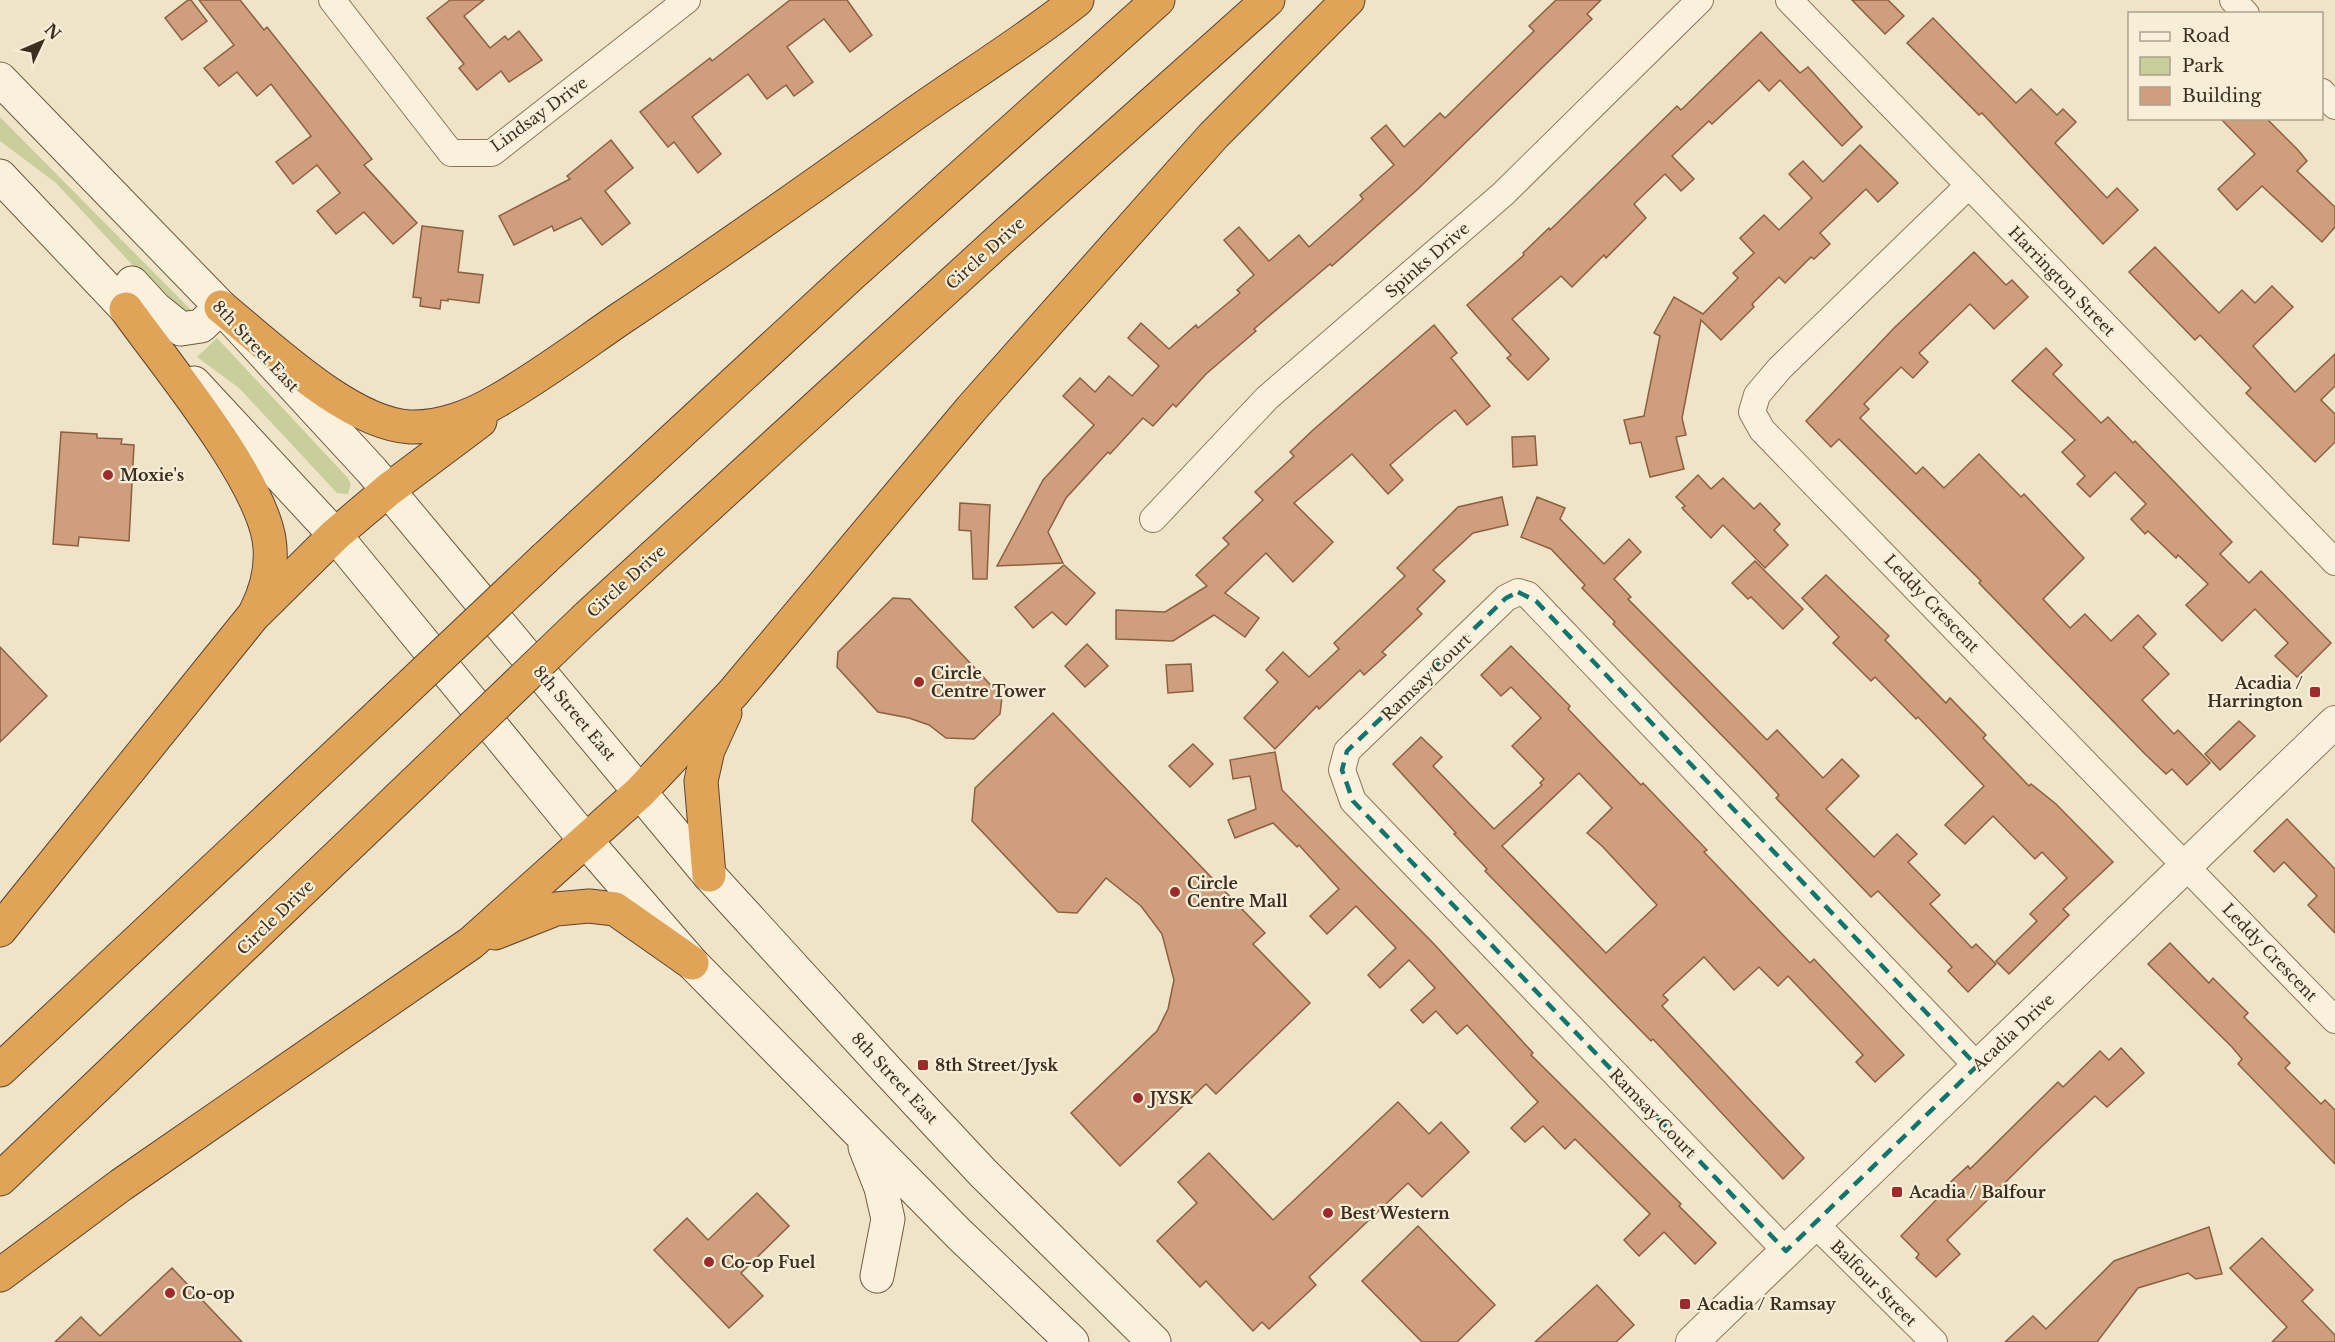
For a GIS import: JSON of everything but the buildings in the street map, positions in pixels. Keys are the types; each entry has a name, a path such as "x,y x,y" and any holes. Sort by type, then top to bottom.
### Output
{"highway":[{"path":"221,307 319,386 369,417 397,425 443,424 496,402 796,200 895,127 1040,29 1077,0"},
{"path":"0,1070 545,558 851,275 1158,0"},
{"name":"Circle Drive","path":"0,1179 586,618 1006,234 1268,0"},
{"path":"0,1275 121,1185 471,943 640,792 733,693 979,400 1213,136 1348,0"},
{"path":"126,309 224,446 260,507 269,540 269,561 265,593 254,616"},
{"path":"0,930 254,616 335,535 388,490 587,341"},
{"path":"709,875 701,781 708,750 733,693"},
{"path":"471,943 545,913 589,906 615,909 692,963"}],"main road":[{"name":"8th Street East","path":"0,79 221,307 388,490 709,875 983,1173 1154,1342"},
{"path":"0,159 19,171 68,215 156,309 181,329 201,326 221,307"},
{"path":"0,176 335,535 586,841 692,963 860,1134 1072,1342"},
{"path":"860,1134 881,1188 888,1219 877,1276"}],"street":[{"name":"Lindsay Drive","path":"332,0 451,153 492,153 687,0"},
{"name":"Spinks Drive","path":"1153,519 1267,398 1503,194 1700,0"},
{"name":"Harrington Street","path":"1789,0 2335,562"},
{"path":"2232,0 2244,12"},
{"path":"2323,93 2335,106"},
{"name":"Leddy Crescent","path":"1969,185 1774,375 1757,394 1752,412 1762,430 2335,1020"},
{"name":"Ramsay Court","path":"1786,1251 1353,801 1342,770 1347,751 1506,598 1518,592 1528,595 1977,1066"},
{"name":"Acadia Drive","path":"1692,1342 2335,722"},
{"name":"Balfour Street","path":"1814,1223 1934,1342"}],"highlighted area":[{"path":"1518,592 1536,601 1977,1066 1786,1251 1353,801 1342,770 1347,751 1506,598"}],"green space":[{"path":"0,117 191,312 180,316 56,183 0,141"},
{"path":"217,338 347,477 351,484 348,494 337,493 239,388 197,357"}],"place":[{"name":"Moxie's","path":"108,475"},
{"name":"Circle Centre Tower","path":"919,682"},
{"name":"Acadia / Harrington","path":"2315,692"},
{"name":"Circle Centre Mall","path":"1175,892"},
{"name":"8th Street/Jysk","path":"923,1065"},
{"name":"JYSK","path":"1138,1098"},
{"name":"Acadia / Balfour","path":"1897,1192"},
{"name":"Best Western","path":"1328,1213"},
{"name":"Co-op Fuel","path":"709,1262"},
{"name":"Co-op","path":"170,1293"},
{"name":"Acadia / Ramsay","path":"1685,1304"}]}
